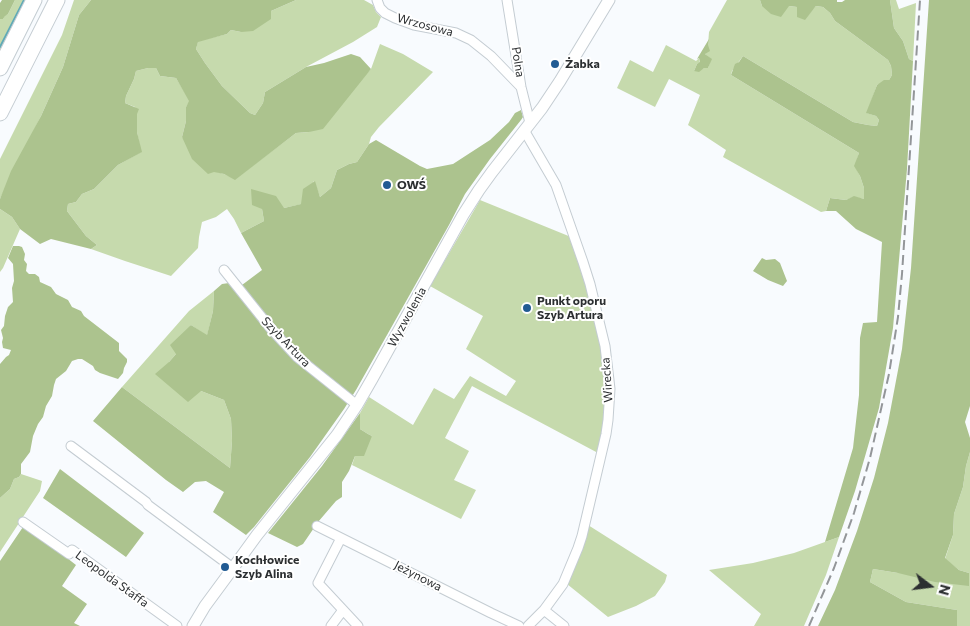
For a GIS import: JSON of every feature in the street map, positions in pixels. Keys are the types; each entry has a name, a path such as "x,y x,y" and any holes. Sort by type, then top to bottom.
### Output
{"highway":[{"path":"0,68 34,0"},
{"path":"0,113 57,0"}],"street":[{"name":"Wrzosowa","path":"376,0 385,13 395,18 419,26 456,33 471,40 492,56 522,87"},
{"name":"Polna","path":"507,0 527,126"},
{"name":"Wyzwolenia","path":"193,626 233,568 337,435 357,405 463,215 492,172 560,82 609,0"},
{"name":"Wirecka","path":"527,126 556,185 590,284 603,341 610,389 606,434 582,536 575,557 563,584 544,610 528,626"},
{"name":"Szyb Artura","path":"224,270 272,330 298,357 357,405"},
{"path":"71,446 233,568"},
{"name":"Leopolda Staffa","path":"23,522 69,554 72,550 177,626"},
{"name":"Jeżynowa","path":"317,526 519,626"},
{"path":"341,538 318,583 358,626"},
{"path":"331,626 343,610"},
{"path":"544,610 564,626"}],"green space":[{"path":"2,0 15,0 8,14 3,19 0,19 0,3"},
{"path":"15,0 26,0 0,52 0,19 3,19 8,14"},
{"path":"74,0 91,0 79,15 63,67 0,199 0,159 62,35"},
{"path":"91,0 296,0 271,11 271,19 253,31 241,32 231,30 227,34 198,42 196,49 222,86 250,113 255,115 263,103 265,92 306,67 351,54 360,57 371,69 323,129 296,133 235,180 224,174 214,172 208,174 192,159 182,137 186,121 186,107 189,101 176,78 160,76 156,68 136,71 125,103 139,109 137,114 137,132 142,152 118,165 94,189 82,194 76,202 68,204 67,211 86,236 97,245 91,249 51,239 40,244 20,229 12,217 0,209 0,199 11,171 41,116 63,67 79,15"},
{"path":"296,0 364,0 373,5 381,17 377,27 265,92 263,103 255,115 250,113 222,86 196,49 198,41 227,34 231,30 241,32 271,11"},
{"path":"727,0 760,0 762,6 797,7 809,14 816,6 823,7 835,21 888,60 892,75 889,80 877,85 867,113 876,116 879,120 877,126 853,122 743,56 731,75 859,153 855,166 864,188 864,199 854,197 846,200 830,198 826,211 821,212 723,157 726,150 688,125 700,95 669,79 655,107 617,88 630,60 653,72 666,45 696,61 699,58 700,63 697,64 694,71 708,68 711,59 705,54 709,32"},
{"path":"760,0 837,0 837,2 842,2 845,0 890,0 894,28 903,41 909,59 913,61 907,169 893,328 879,408 855,491 839,537 825,542 853,448 859,395 860,338 863,323 877,322 882,242 856,229 836,211 826,211 830,198 846,200 854,196 864,199 864,188 854,166 859,153 731,75 735,64 743,56 853,122 877,126 879,120 876,116 866,113 877,85 884,80 889,80 892,75 891,66 888,60 835,21 823,7 816,6 805,20 797,17 797,7 789,6 781,17 771,14 762,6"},
{"path":"890,0 896,0 899,9 916,3 913,61 909,59 903,41 894,28"},
{"path":"929,0 970,0 970,406 965,422 970,438 970,452 963,487 954,514 953,535 945,558 959,570 969,573 969,586 935,582 873,569 870,582 906,602 957,610 957,626 818,626 835,590 874,478 888,423 902,349 911,268"},
{"path":"709,39 710,51 705,54 712,59 708,68 704,68 699,72 694,71 700,62 699,58 697,59"},
{"path":"380,44 403,54 433,72 379,127 357,162 337,170 331,188 320,197 314,181 302,204 284,208 262,209 264,221 241,233 227,209 216,217 202,222 198,248 171,276 91,249 97,245 86,236 67,211 68,204 76,202 82,194 94,189 118,165 141,152 135,107 125,103 136,71 156,68 160,76 176,78 190,101 186,107 186,121 182,137 214,171 235,179 296,133 309,132 371,69"},
{"path":"521,110 523,117 521,120 465,194 344,409 310,457 246,535 213,512 224,492 206,481 195,482 183,492 93,421 122,387 230,468 231,419 224,400 201,391 188,402 155,374 176,354 170,345 191,325 207,335 213,311 214,291 222,284 229,283 235,290 262,270 241,233 264,221 262,209 252,205 251,189 276,196 284,208 301,204 303,189 315,181 320,197 331,188 337,170 357,162 369,144 376,140 427,169 453,164 490,140 509,122 515,113"},
{"path":"480,200 571,237 584,274 598,332 608,389 604,429 598,453 472,386 445,438 469,451 454,480 476,490 461,519 352,465 355,456 372,436 360,429 360,413 369,397 413,425 434,388 454,399 470,376 506,396 516,381 466,349 483,316 430,286"},
{"path":"0,209 12,217 20,229 0,272"},
{"path":"13,246 22,247 25,254 24,260 27,264 26,271 39,277 40,282 51,287 56,294 68,300 72,307 81,311 84,316 119,343 119,351 127,359 127,362 123,373 118,379 100,373 82,359 72,361 66,371 56,379 52,396 33,436 30,452 21,464 21,474 14,479 10,489 0,498 0,364 9,355 11,350 3,348 1,330 4,326 8,307 13,302 13,264 8,258"},
{"path":"762,258 766,260 775,259 780,263 787,281 783,286 753,271"},
{"path":"214,291 213,311 207,336 191,325 176,354 169,362 201,391 224,400 231,419 230,468 122,387 189,311"},
{"path":"360,413 360,429 372,436 364,456 355,456 342,482 342,497 336,501 318,522 303,544 297,547 268,533 322,466"},
{"path":"970,452 970,626 957,626 957,610 906,602 870,582 873,569 898,573 969,573 959,570 945,559 953,535 954,514 963,487"},
{"path":"60,469 144,533 126,557 43,498"},
{"path":"21,474 42,481 40,491 0,552 0,498 10,489 14,479"},
{"path":"588,525 667,575 665,582 655,596 608,617 567,584"},
{"path":"23,527 35,533 76,565 62,586 87,604 74,623 80,626 0,626 0,561"},
{"path":"839,537 826,575 804,626 754,626 761,614 709,570 753,563 794,553"}],"waterway":[{"path":"0,47 24,0"}],"railway":[{"path":"809,626 834,568 854,513 870,458 889,374 898,317 902,274 920,0"}],"place":[{"name":"Żabka","path":"555,64"},
{"name":"OWŚ","path":"387,185"},
{"name":"Punkt oporu Szyb Artura","path":"527,308"},
{"name":"Kochłowice Szyb Alina","path":"225,567"}]}
